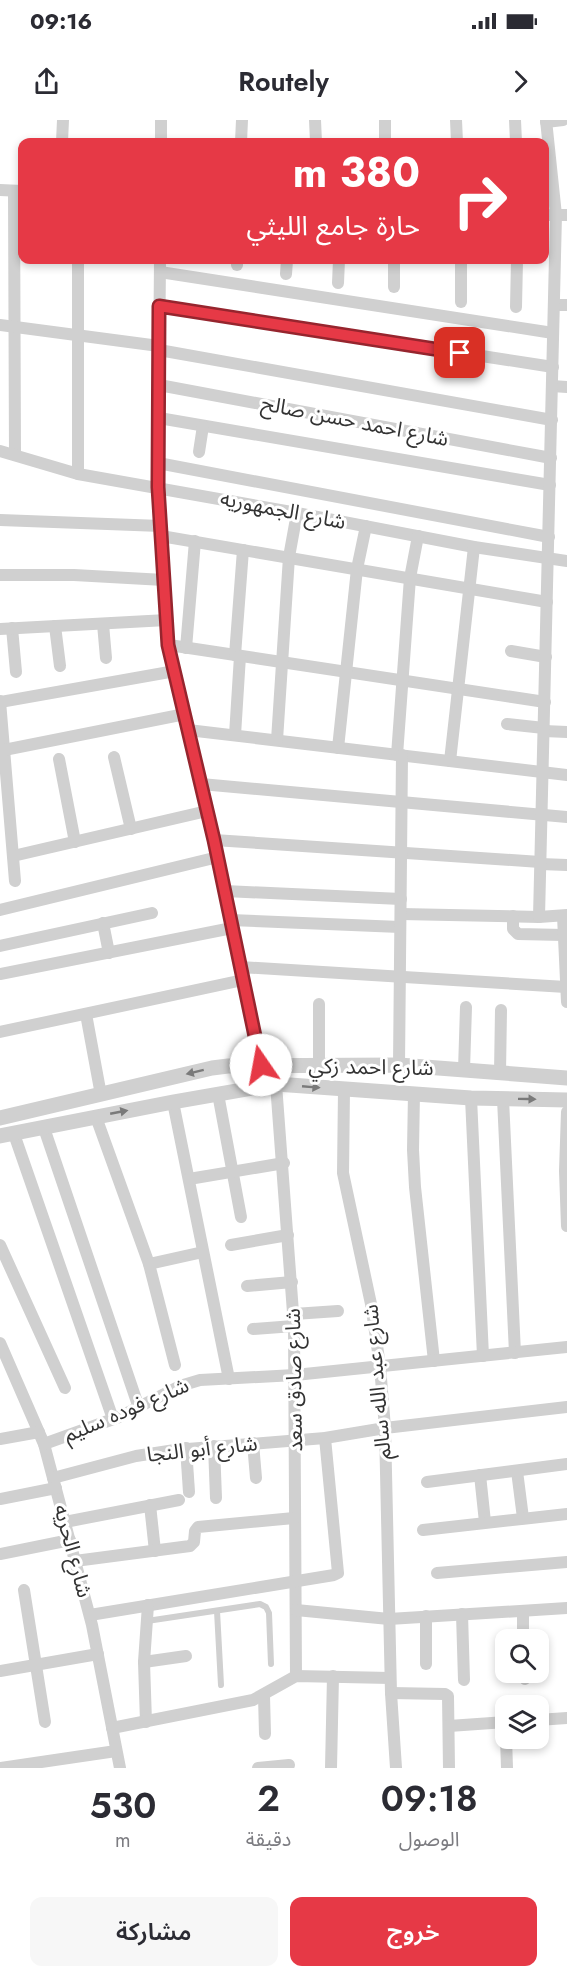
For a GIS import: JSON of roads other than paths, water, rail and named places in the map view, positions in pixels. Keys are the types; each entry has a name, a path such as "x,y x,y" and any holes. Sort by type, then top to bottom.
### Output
{"street":[{"path":"62,138 63,120"},
{"path":"161,120 161,138"},
{"path":"241,138 242,120"},
{"path":"315,120 316,138"},
{"path":"385,120 385,138"},
{"path":"456,120 457,138"},
{"path":"515,120 516,138"},
{"path":"548,138 546,121 563,120"},
{"path":"539,917 553,352 554,333 561,305 561,248 549,149"},
{"path":"0,190 18,191 15,455"},
{"path":"78,264 78,474"},
{"path":"286,274 287,264"},
{"path":"338,283 339,264"},
{"path":"394,264 394,287"},
{"path":"460,302 462,264"},
{"path":"516,307 517,264"},
{"path":"261,1065 218,857 168,645 158,487 160,266 554,333"},
{"path":"159,306 553,367"},
{"path":"0,325 159,348 552,420"},
{"path":"553,352 567,353"},
{"name":"شارع احمد حسن صالح","path":"159,385 551,458"},
{"path":"552,386 567,387"},
{"path":"159,418 550,485"},
{"path":"199,453 203,426"},
{"name":"شارع الجمهوريه","path":"0,452 78,474 474,547 567,561"},
{"path":"158,463 549,537"},
{"path":"277,740 289,557 297,513"},
{"path":"0,520 161,531 195,541 243,550 547,602"},
{"path":"338,748 357,569 366,526"},
{"path":"399,1065 402,801 399,755 410,578 418,536"},
{"path":"186,648 195,541"},
{"path":"450,761 474,547"},
{"path":"235,735 243,550"},
{"path":"0,575 74,575 164,580"},
{"path":"16,672 6,629 167,620"},
{"path":"103,624 106,658"},
{"path":"55,626 60,666"},
{"path":"168,645 544,702"},
{"path":"511,651 546,657"},
{"path":"15,881 4,794 4,750 0,701 175,671"},
{"path":"4,750 184,714"},
{"path":"507,724 567,732"},
{"path":"188,730 567,775"},
{"path":"114,757 131,829"},
{"path":"59,759 75,842"},
{"path":"201,784 567,817"},
{"path":"13,856 207,811"},
{"path":"214,840 567,865"},
{"path":"0,910 218,857"},
{"path":"225,891 400,899"},
{"path":"0,946 152,913"},
{"path":"0,974 231,924 565,915 567,1002"},
{"path":"513,916 513,929 518,934 565,938"},
{"path":"103,923 109,952"},
{"path":"240,967 566,986"},
{"path":"0,1032 243,980"},
{"path":"319,1004 319,1065"},
{"path":"464,1070 466,1007"},
{"path":"500,1073 501,1010"},
{"path":"86,1014 101,1095"},
{"name":"شارع احمد زكي","path":"0,1118 212,1068 261,1065 399,1065 567,1078"},
{"name":"شارع احمد زكي","path":"7,1135 276,1084 471,1098 567,1100"},
{"name":"شارع صادق سعد","path":"276,1084 284,1163 294,1320 296,1676"},
{"name":"شارع عبد الله سالم","path":"344,1090 343,1173 368,1284 380,1366 385,1428 390,1678 396,1768"},
{"path":"414,1093 415,1187 434,1361"},
{"path":"218,1094 241,1217"},
{"path":"471,1098 483,1356"},
{"path":"503,1099 515,1353"},
{"path":"173,1102 229,1379"},
{"path":"567,1112 565,1196 567,1226"},
{"path":"96,1117 149,1264 175,1365"},
{"path":"44,1128 139,1408"},
{"path":"7,1135 113,1419"},
{"path":"189,1179 284,1163"},
{"path":"231,1245 288,1235"},
{"path":"0,1245 65,1388"},
{"path":"149,1264 203,1252"},
{"path":"247,1286 292,1282"},
{"path":"253,1329 338,1311"},
{"name":"شارع الحريه","path":"0,1343 5,1365 44,1444 90,1615 120,1768"},
{"name":"شارع فوده سليم","path":"44,1444 113,1419 168,1392 200,1380 295,1375 567,1347"},
{"name":"شارع أبو النجا","path":"0,1499 136,1456 186,1448 325,1438 385,1428 567,1407"},
{"path":"0,1439 39,1432"},
{"path":"90,1615 338,1573 325,1438"},
{"path":"254,1443 256,1478"},
{"path":"214,1446 216,1498"},
{"path":"65,1522 184,1496 186,1448"},
{"path":"428,1482 567,1464"},
{"path":"517,1471 523,1518"},
{"path":"480,1475 485,1522"},
{"path":"150,1505 155,1551"},
{"path":"423,1530 567,1514"},
{"path":"75,1562 190,1546 194,1542 195,1531 198,1527 294,1518"},
{"path":"0,1554 70,1540"},
{"path":"437,1573 567,1562"},
{"path":"24,1590 45,1722"},
{"path":"146,1722 144,1662 148,1605"},
{"path":"296,1610 389,1618 567,1608"},
{"path":"523,1611 523,1629"},
{"path":"462,1614 464,1680"},
{"path":"426,1616 426,1664"},
{"path":"0,1671 98,1654"},
{"path":"144,1662 186,1656"},
{"path":"112,1728 235,1705 264,1696 296,1676 390,1678"},
{"path":"331,1768 333,1676"},
{"path":"391,1693 445,1694 448,1696 450,1701 449,1768"},
{"path":"264,1696 265,1734"},
{"path":"549,1719 567,1718"},
{"path":"449,1726 495,1723"},
{"path":"506,1749 507,1768"},
{"path":"1,1768 116,1751"},
{"path":"258,1768 289,1765"}],"lane":[{"path":"147,1621 260,1604 266,1607 269,1613 271,1664"},
{"path":"217,1611 221,1685"}]}
